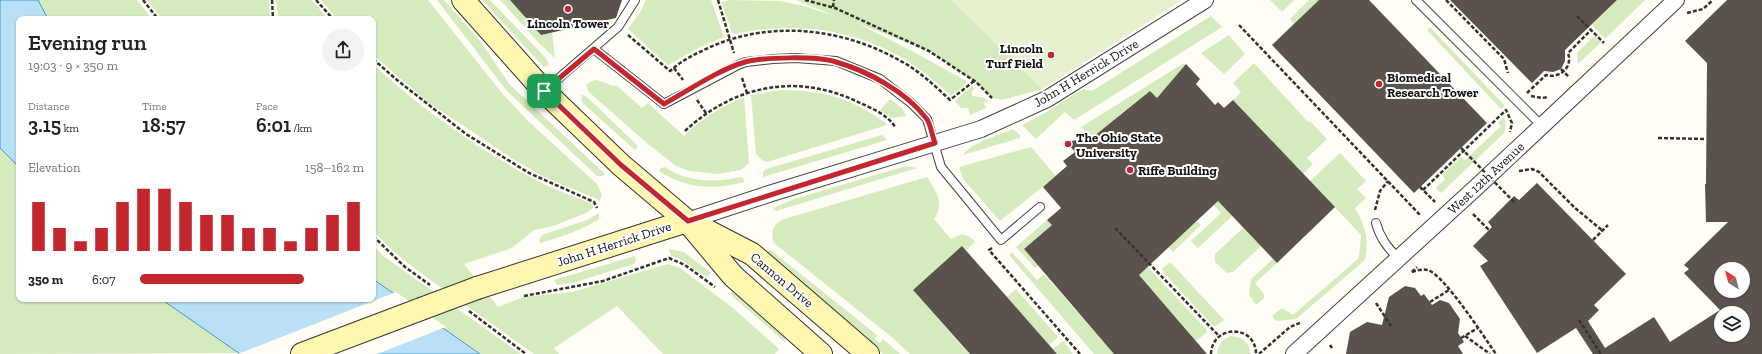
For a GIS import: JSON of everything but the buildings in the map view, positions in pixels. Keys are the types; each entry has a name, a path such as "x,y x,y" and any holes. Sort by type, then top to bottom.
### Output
{"street":[{"name":"Cannon Drive","path":"463,0 544,91 621,165 688,221 733,276 821,354"},
{"name":"John H Herrick Drive","path":"302,354 491,282 935,143 981,130 1047,99 1206,0"},
{"name":"West 12th Avenue","path":"1294,354 1399,259 1676,0"},
{"name":"Cannon Drive","path":"688,221 752,254 868,354"}],"lane":[{"path":"544,91 618,27 635,0"},
{"path":"1416,0 1542,126"},
{"path":"594,49 664,104 710,78 746,62 796,58 836,62 880,79 911,103 927,119 941,167 1001,240 1040,207"},
{"path":"1376,223 1383,242 1399,259"}],"path":[{"path":"143,0 156,16"},
{"path":"272,0 273,16"},
{"path":"316,0 329,16"},
{"path":"718,0 735,56"},
{"path":"805,0 833,8 929,51 974,81 992,98"},
{"path":"833,8 834,0"},
{"path":"1446,0 1504,59 1509,75"},
{"path":"1577,16 1604,43"},
{"path":"1239,25 1422,216"},
{"path":"1527,94 1546,75 1554,76 1564,71 1569,61 1568,53 1591,30"},
{"path":"376,62 466,134 529,173 594,202 597,208"},
{"path":"674,68 683,81"},
{"path":"1561,69 1569,77"},
{"path":"742,77 747,93"},
{"path":"950,100 974,81"},
{"path":"685,131 706,112 726,101 761,89 778,87 818,89 850,98 871,108 892,123 895,128"},
{"path":"1522,88 1527,94 1534,97 1542,98 1550,95"},
{"path":"696,98 706,112"},
{"path":"1423,190 1506,110 1512,123 1508,134"},
{"path":"1658,138 1706,139"},
{"path":"1461,148 1516,204"},
{"path":"1517,173 1528,169 1539,172 1575,208 1603,231"},
{"path":"1376,223 1375,208 1377,200 1380,192 1388,181"},
{"path":"1420,187 1436,203"},
{"path":"1473,214 1489,230"},
{"path":"1593,240 1608,225"},
{"path":"1115,228 1219,336"},
{"path":"1001,240 989,250 1080,354"},
{"path":"519,296 603,280 669,258 685,265 715,288"},
{"path":"1409,273 1416,270 1428,270 1435,275 1449,290 1496,354"},
{"path":"1430,302 1449,290"},
{"path":"1370,308 1381,298"},
{"path":"1376,303 1391,326"},
{"path":"1579,320 1601,354"},
{"path":"1259,354 1290,328 1302,322"},
{"path":"1461,338 1478,328"},
{"path":"1211,354 1213,343 1219,336 1230,331 1242,332 1252,340 1256,354"},
{"path":"1465,336 1490,354"},
{"path":"1332,348 1328,347 1333,342"}],"green space":[{"path":"38,0 137,0 150,16 46,16"},
{"path":"147,0 269,0 270,16 160,16"},
{"path":"276,0 312,0 325,16 278,16"},
{"path":"321,0 428,0 501,92 528,121 597,184 602,195 599,202 597,199 542,176 510,157 428,102 376,58 376,16 334,16"},
{"path":"437,0 444,0 481,42 509,84 605,174 602,176 597,176 506,90"},
{"path":"482,0 490,0 546,58 549,65 544,67"},
{"path":"500,0 510,0 541,35 552,32 555,58 537,41"},
{"path":"646,0 711,0 724,37 698,48 668,65 628,29 641,11"},
{"path":"729,0 780,1 804,6 838,17 796,0 1182,0 1042,89 1002,100 992,98 976,82 929,51 857,23 966,81 966,84 951,96 928,75 903,59 878,46 851,36 823,30 794,28 764,29 734,34 721,2"},
{"name":"Lincoln Turf Field","path":"951,0 1182,0 1042,89"},
{"path":"1270,0 1294,0 1282,12"},
{"path":"1309,0 1319,0 1294,24 1290,19"},
{"path":"1617,0 1645,0 1605,39 1592,25"},
{"path":"1211,16 1222,27 1074,120 1065,112 1036,139 1022,125 1045,113 1083,89 1092,91"},
{"path":"1430,27 1505,106 1501,109 1427,30"},
{"path":"1229,35 1245,54 1224,74 1201,53"},
{"path":"1594,36 1601,42 1578,64 1577,53"},
{"path":"1184,63 1186,64 1157,98 1150,92 1093,137 1081,127"},
{"path":"1254,63 1308,122 1310,121 1327,139 1307,158 1313,164 1303,174 1233,100 1241,92 1233,83"},
{"path":"376,67 410,97 470,141 541,183 593,204 593,208 586,213 553,226 534,230 512,248 464,264 498,307 523,297 572,292 668,264 680,268 733,308 779,349 775,354 663,354 617,306 554,348 559,354 534,354 418,271 394,252 376,234"},
{"path":"597,80 614,86 616,85 642,108 648,103 684,136 712,114 744,97 749,163 741,170 718,174 689,171 676,166 648,144 589,92 586,85"},
{"path":"972,86 975,88 972,91 972,96 985,98 988,102 983,102 986,108 970,115 968,108 961,108 955,101"},
{"path":"782,90 825,94 849,102 873,114 887,125 767,162 763,161 756,154 751,95"},
{"path":"581,94 587,97 637,145 635,150 582,102"},
{"path":"890,99 902,108 906,116 891,118 880,110"},
{"path":"1504,116 1506,125 1504,133 1441,193 1436,188 1445,179 1442,175 1461,157 1465,160 1501,126 1498,123"},
{"path":"1013,129 1020,135 1020,138 963,155 978,143"},
{"path":"882,135 887,140 763,177 763,172 766,169"},
{"path":"1031,147 1056,176 1000,221 963,179 959,167"},
{"path":"0,148 16,164 16,302 165,302 239,353 0,354"},
{"path":"1340,153 1366,181 1357,189 1366,198 1355,208 1366,233 1367,245 1365,260 1296,319 1276,321 1272,316 1282,308 1293,315 1359,258 1361,235 1310,181"},
{"path":"906,166 917,168 776,211 773,208 794,199"},
{"path":"665,167 682,176 701,180 721,180 740,177 743,178 744,182 733,185 711,187 690,184 669,177 659,171 661,168"},
{"path":"927,177 936,192 939,202 939,208 934,219 951,239 962,234 970,237 975,242 966,250 962,247 913,290 969,354 910,354 894,339 774,243 772,235 773,229 777,223 784,219"},
{"path":"1218,201 1232,216 1198,248 1191,241 1221,213 1213,204"},
{"path":"599,213 599,219 585,227 540,243 539,240 542,235 587,220"},
{"path":"1047,220 1052,225 1024,249 1038,266 1035,268 1016,247"},
{"path":"1197,221 1201,225 1173,252 1168,247"},
{"path":"1243,228 1261,246 1233,272 1227,273 1215,262 1215,254"},
{"path":"1113,230 1206,329 1207,332 1196,341 1106,237"},
{"path":"376,248 382,255 521,354 480,354 376,281"},
{"path":"669,249 684,252 711,273 708,276 700,273 682,260 671,256"},
{"path":"768,251 772,251 877,335 875,339 880,343 883,339 900,354 883,354 764,255"},
{"path":"1012,252 1037,280 1044,274 1114,354 1094,354 1009,255"},
{"path":"635,256 636,261 634,264 572,283 557,285 554,280"},
{"path":"1273,259 1277,263 1255,283 1264,294 1264,298 1257,304 1254,303 1249,294 1251,279"},
{"path":"1169,263 1172,264 1224,320 1216,326 1212,325 1164,273 1162,269"},
{"path":"733,289 783,334 786,343 732,296 731,293"},
{"path":"1016,289 1058,337 1049,345 1007,297"},
{"path":"1231,336 1245,341 1249,346 1250,354 1217,354 1218,347 1221,342"},
{"path":"1063,341 1073,354 1057,354 1053,349"}],"water":[{"path":"0,0 38,0 46,16 16,16 16,164 0,148"},
{"path":"376,281 480,354 240,354 165,302 376,302"}],"pier":[{"path":"396,292 446,327 377,354 238,354 371,302 376,302 376,300"}],"place":[{"name":"Lincoln Tower","path":"568,9"},
{"name":"Lincoln Turf Field","path":"1051,55"},
{"name":"Biomedical Research Tower","path":"1379,84"},
{"name":"The Ohio State University","path":"1068,144"},
{"name":"Riffe Building","path":"1130,170"}],"route":[{"path":"594,49 664,104 710,78 746,62 796,58 836,62 880,79 911,103 927,119 935,143 772,193 688,221 621,165 544,91 594,49"}]}
